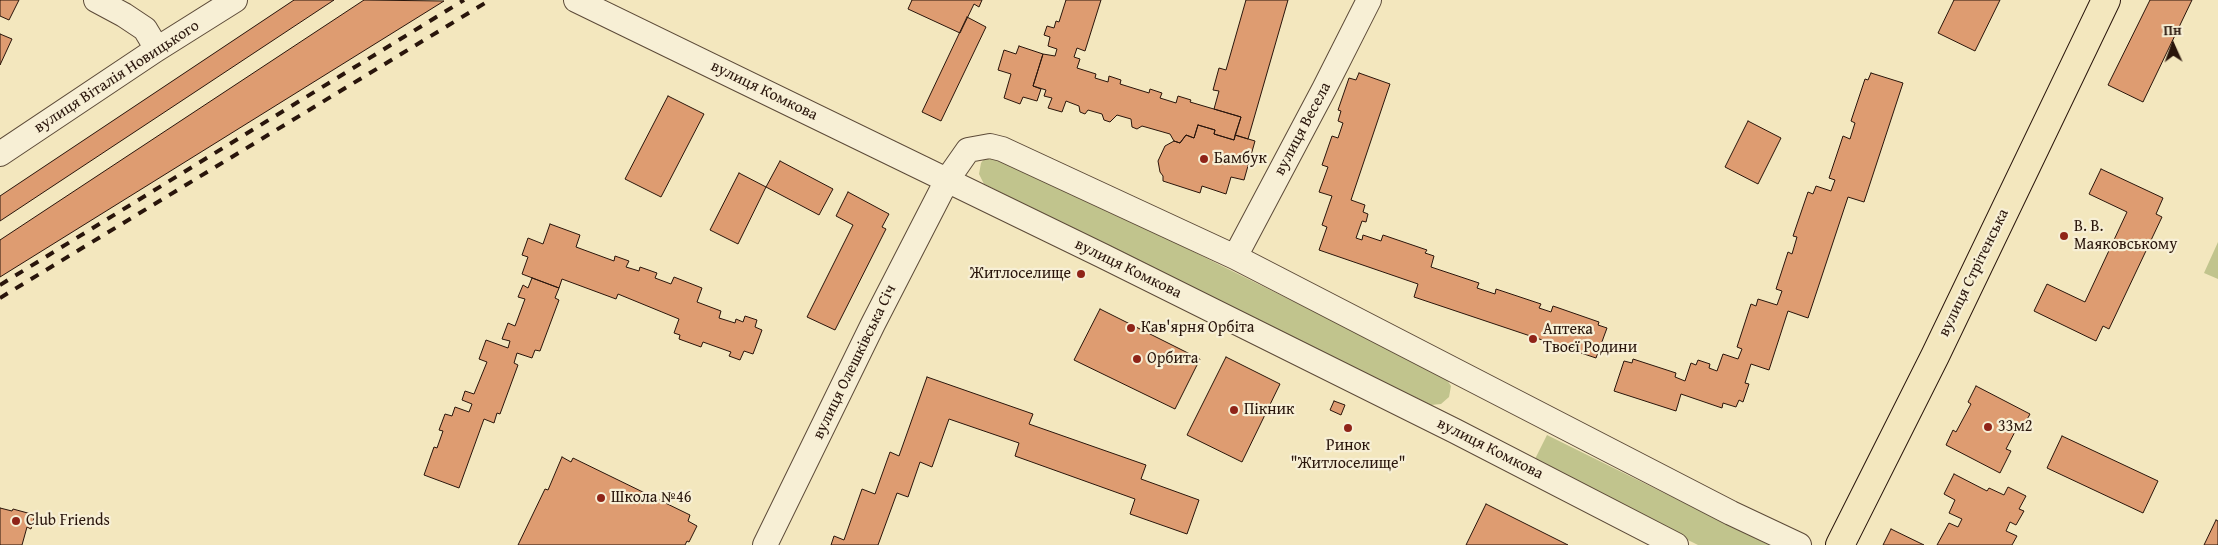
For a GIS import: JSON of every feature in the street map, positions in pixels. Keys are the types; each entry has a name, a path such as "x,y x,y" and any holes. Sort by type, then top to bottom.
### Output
{"main road":[{"name":"вулиця Стрітенська","path":"1840,545 1934,356 2106,0"}],"street":[{"path":"96,0 145,29 157,48"},
{"name":"вулиця Віталія Новицького","path":"0,154 157,48 234,0"},
{"name":"вулиця Комкова","path":"576,0 947,180 1455,431 1676,545"},
{"name":"вулиця Весела","path":"1235,257 1324,89 1368,0"},
{"name":"вулиця Олешківська Січ","path":"765,545 873,324 947,180 968,150 990,146 1002,149 1235,257"},
{"path":"1235,257 1722,508 1799,545"}],"green space":[{"path":"999,155 1445,377 1451,386 1449,397 1441,404 1431,405 984,184 979,174 981,163 984,159"},
{"path":"2218,242 2218,279 2204,273"},
{"path":"1547,435 1769,545 1698,545 1533,463"}],"building":[{"path":"0,0 19,0 9,20 0,16"},
{"path":"294,0 334,0 0,221 0,196"},
{"path":"364,0 444,1 0,277 0,240"},
{"path":"912,0 982,0 979,7 974,4 960,33 908,9"},
{"path":"1066,0 1101,0 1085,51 1077,48 1074,57 1080,59 1077,68 1096,74 1095,78 1108,82 1109,76 1121,80 1120,84 1149,93 1150,89 1162,93 1160,98 1176,103 1178,96 1191,100 1190,102 1241,117 1234,140 1214,134 1215,130 1198,125 1194,138 1186,135 1180,143 1174,141 1170,134 1142,126 1137,129 1132,127 1131,119 1117,115 1110,122 1104,120 1102,114 1088,110 1085,114 1080,112 1079,106 1066,101 1062,112 1048,108 1052,98 1044,96 1046,90 1033,86 1043,54 1055,56 1057,49 1048,46 1050,37 1044,35 1047,26 1054,28 1056,21 1059,22"},
{"path":"1246,0 1288,0 1248,139 1235,135 1241,117 1214,109 1219,91 1213,90 1219,68 1226,70"},
{"path":"1954,0 2000,0 1975,51 1938,33"},
{"path":"2150,0 2192,0 2143,102 2108,85"},
{"path":"967,17 986,27 941,121 922,112"},
{"path":"0,34 12,39 0,65"},
{"path":"1019,46 1043,54 1033,86 1041,89 1037,101 1023,97 1020,104 1004,98 1011,74 998,70 1004,50 1016,54"},
{"path":"1359,73 1390,84 1351,200 1365,205 1363,212 1368,214 1366,222 1362,221 1356,238 1362,240 1363,235 1381,241 1383,235 1427,250 1425,253 1434,256 1431,267 1479,283 1477,288 1495,294 1496,289 1541,304 1539,308 1551,312 1553,306 1599,322 1598,325 1607,328 1596,358 1414,297 1418,284 1319,250 1327,227 1322,225 1332,196 1319,192 1328,167 1322,165 1332,136 1338,138 1343,123 1338,121 1341,111 1338,110 1349,78 1356,80"},
{"path":"1871,73 1903,83 1864,202 1848,197 1808,318 1788,311 1769,370 1751,364 1745,383 1749,384 1743,402 1739,400 1736,407 1723,403 1722,408 1681,394 1676,411 1614,391 1624,361 1632,363 1633,359 1676,373 1675,377 1685,381 1691,363 1696,365 1698,360 1710,364 1709,368 1717,371 1723,354 1738,359 1742,349 1737,347 1751,304 1756,306 1758,299 1777,305 1782,291 1776,289 1788,252 1792,254 1797,237 1793,236 1808,192 1813,194 1816,186 1831,191 1835,180 1829,178 1843,136 1850,139 1855,123 1851,121 1865,79 1868,80"},
{"path":"668,96 704,114 661,197 625,179"},
{"path":"1748,121 1781,138 1758,184 1725,167"},
{"name":"Бамбук","path":"1198,125 1215,130 1214,134 1234,140 1235,135 1255,141 1244,180 1231,177 1226,194 1202,186 1200,193 1163,181 1158,161 1165,146 1174,141 1180,143 1186,135 1194,138"},
{"path":"780,161 833,189 819,215 766,187"},
{"path":"2101,169 2163,198 2156,214 2162,217 2109,329 2103,326 2096,341 2034,311 2047,284 2085,302 2127,212 2089,194"},
{"path":"739,173 766,187 738,244 710,230"},
{"path":"848,192 889,214 882,227 886,229 835,330 807,317 853,225 836,216"},
{"path":"550,224 580,235 576,247 614,261 615,256 629,261 626,267 639,271 640,267 657,273 655,278 671,284 674,277 702,288 697,302 721,311 719,318 735,323 736,319 743,322 745,316 757,320 755,327 762,330 753,354 744,351 740,360 729,356 731,352 703,342 701,347 679,339 680,335 674,333 679,319 618,294 616,299 562,279 559,288 522,274 528,257 522,255 528,238 543,244"},
{"path":"532,278 559,288 555,298 559,300 540,351 535,350 532,358 517,353 514,363 518,365 500,414 497,413 494,423 484,419 459,488 424,475 434,447 437,448 443,431 439,430 445,414 452,416 455,407 469,412 472,404 462,400 465,391 474,394 487,362 479,359 486,340 508,348 510,341 502,339 508,323 515,326 525,299 518,297 523,285 528,288"},
{"name":"Орбита","path":"1100,309 1200,359 1175,409 1074,360"},
{"name":"Пікник","path":"1226,357 1280,384 1242,462 1187,435"},
{"path":"927,377 1033,414 1029,424 1146,465 1141,479 1199,500 1187,534 1130,514 1135,499 1015,456 1019,443 949,419 932,467 920,462 908,497 897,493 878,545 831,545 834,536 844,540 862,489 875,494 890,452 899,456"},
{"path":"1976,386 2030,414 2023,427 2019,424 2006,449 2011,451 2000,473 1946,445 1953,430 1956,432 1971,404 1968,402"},
{"path":"1334,401 1345,405 1341,415 1330,410"},
{"path":"2062,436 2158,481 2143,513 2047,468"},
{"path":"562,457 571,462 573,458 690,515 688,521 697,526 689,542 687,541 685,545 518,545 545,489 548,490"},
{"path":"1954,474 1987,491 1989,488 2004,495 2008,487 2026,496 2019,509 2024,511 2016,525 2010,522 2006,531 2017,536 2012,545 1937,545 1949,523 1958,527 1962,519 1949,513 1955,500 1944,494"},
{"path":"1486,504 1568,545 1466,545"},
{"name":"Club Friends","path":"0,508 12,511 13,509 35,515 31,529 27,527 22,545 0,545"},
{"path":"2216,520 2218,521 2218,545 2204,545"},
{"path":"1891,529 1924,545 1883,545"}],"railway":[{"path":"0,285 464,0"},
{"path":"0,298 490,0"}],"place":[{"name":"Бамбук","path":"1204,159"},
{"name":"В. В. Маяковському","path":"2064,236"},
{"name":"Житлоселище","path":"1081,274"},
{"name":"Кав'ярня Орбіта","path":"1131,328"},
{"name":"Аптека Твоєї Родини","path":"1533,339"},
{"name":"Орбита","path":"1137,359"},
{"name":"Пікник","path":"1234,410"},
{"name":"33м2","path":"1988,427"},
{"name":"Ринок \"Житлоселище\"","path":"1348,428"},
{"name":"Школа №46","path":"601,498"},
{"name":"Club Friends","path":"16,521"}]}
